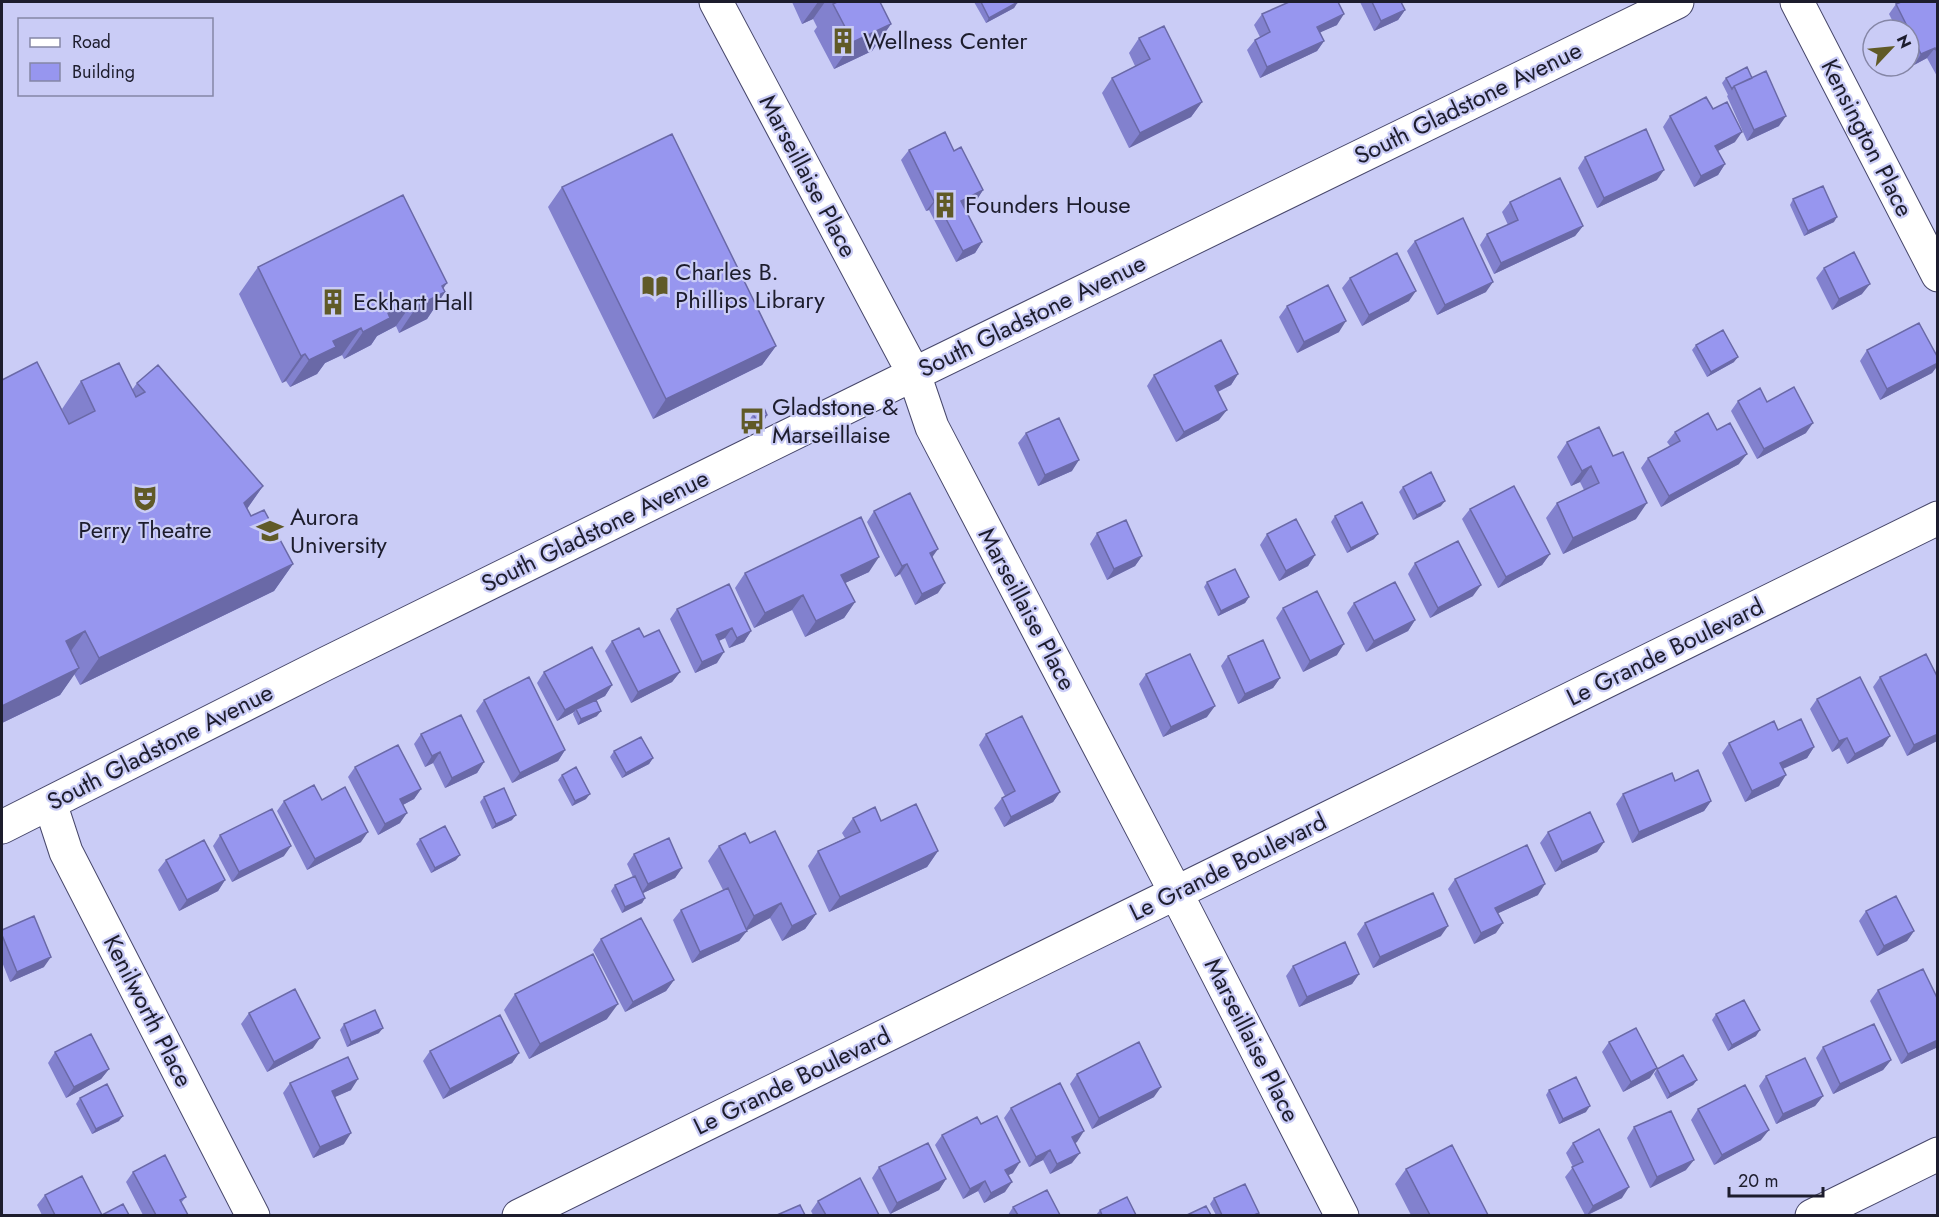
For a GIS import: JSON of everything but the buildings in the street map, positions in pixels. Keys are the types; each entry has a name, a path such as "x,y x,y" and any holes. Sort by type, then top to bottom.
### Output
{"street":[{"name":"Marseillaise Place","path":"716,2 914,374 932,427 1176,892 1342,1215"},
{"name":"South Gladstone Avenue","path":"2,827 314,670 914,374 1677,2"},
{"name":"Kensington Place","path":"1797,2 1938,275"},
{"name":"Le Grande Boulevard","path":"519,1215 1938,518"},
{"name":"Kenilworth Place","path":"50,803 66,852 253,1215"},
{"path":"1812,1215 1938,1154"}],"place":[{"name":"Wellness Center","path":"843,41"},
{"name":"Founders House","path":"945,205"},
{"name":"Charles B. Phillips Library","path":"655,286"},
{"name":"Eckhart Hall","path":"333,302"},
{"name":"Gladstone & Marseillaise","path":"752,421"},
{"name":"Perry Theatre","path":"145,498"},
{"name":"Aurora University","path":"270,531"}]}
